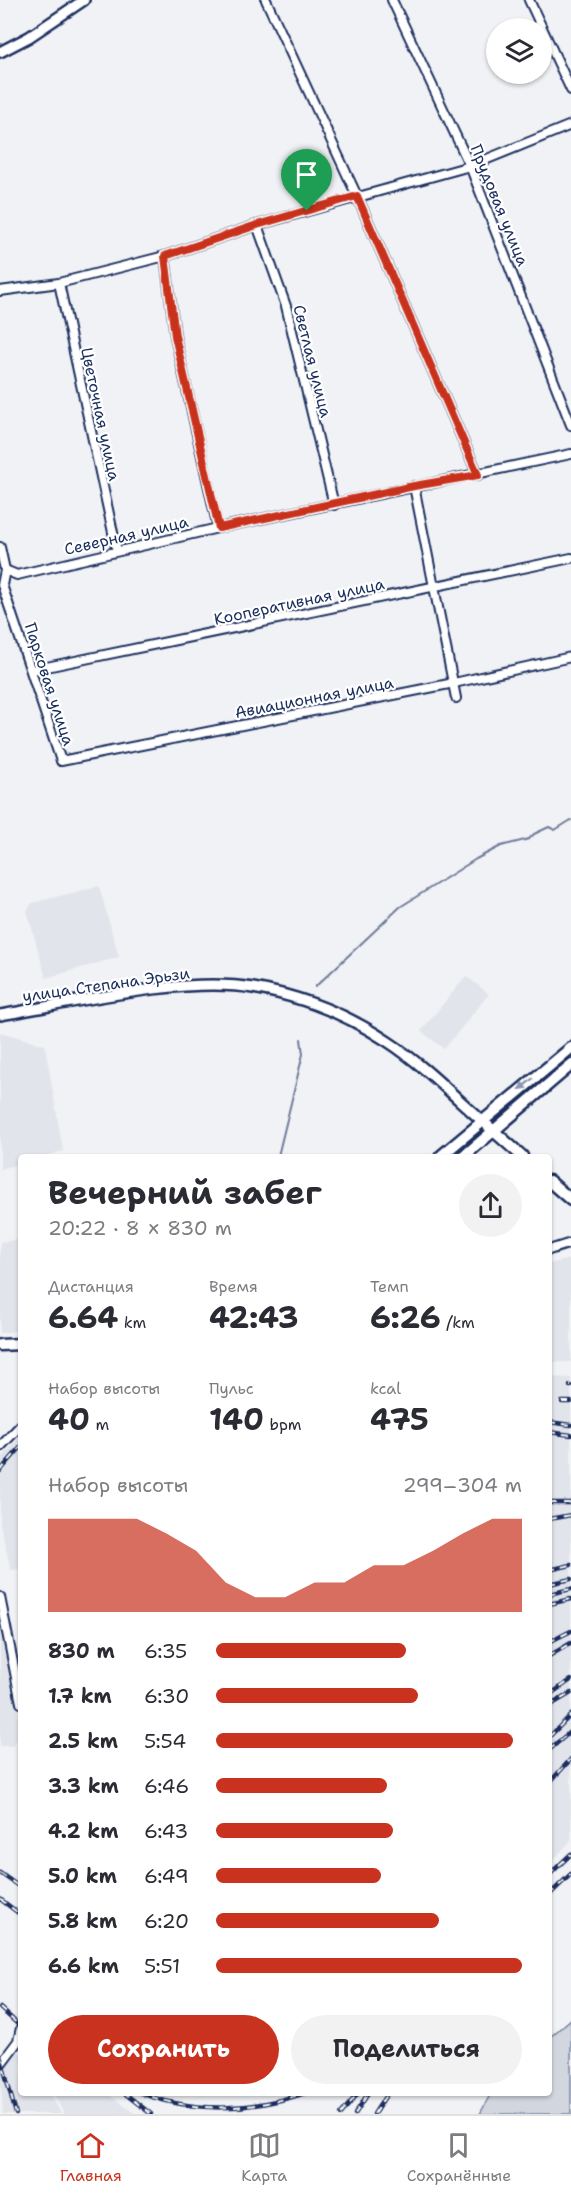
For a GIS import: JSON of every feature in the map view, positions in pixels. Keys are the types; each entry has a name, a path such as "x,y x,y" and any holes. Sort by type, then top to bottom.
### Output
{"main road":[{"path":"443,1154 571,1048"},
{"path":"466,1154 571,1065"},
{"name":"улица Степана Эрьзи","path":"482,1120 520,1154"},
{"path":"552,1184 571,1200"},
{"path":"0,1345 18,1344"}],"street":[{"path":"0,52 28,37 84,0"},
{"path":"266,0 357,196 478,475"},
{"name":"Прудовая улица","path":"392,0 470,166 571,425"},
{"path":"529,0 571,90"},
{"path":"0,291 59,283 165,256 257,225 470,166 571,125"},
{"name":"Светлая улица","path":"257,225 286,306 334,505"},
{"path":"165,256 175,336 219,528"},
{"name":"Цветочная улица","path":"59,283 117,551"},
{"name":"Северная улица","path":"5,570 16,575 219,528 571,454"},
{"path":"414,486 456,698"},
{"name":"Парковая улица","path":"0,547 5,570 2,585 62,761"},
{"name":"Кооперативная улица","path":"32,670 571,558"},
{"name":"Авиационная улица","path":"62,761 454,683 571,657"},
{"name":"улица Степана Эрьзи","path":"0,1015 164,989 233,986 275,993 323,1006 389,1042 482,1120"},
{"path":"552,1249 571,1243"},
{"path":"0,1447 18,1428"},
{"path":"0,1597 18,1688"},
{"path":"0,2065 18,2041"}],"shaded area":[{"path":"99,886 119,957 46,978 27,911 32,903"},
{"path":"466,976 489,994 444,1049 421,1031"},
{"path":"0,1032 45,1045 63,1151 52,1154 18,1154 18,1164 0,1169"},
{"path":"18,1239 18,1330 0,1333 0,1242"},
{"path":"571,1259 571,1362 552,1362 552,1263"},
{"path":"552,1377 571,1378 571,1840 552,1862"},
{"path":"18,1439 18,1569 11,1570 0,1524 0,1460"},
{"path":"0,1632 5,1637 14,1678 18,1738 13,1746 0,1746"},
{"path":"571,2019 571,2114 480,2114 489,2096 552,2096 552,2035"},
{"path":"17,2051 18,2096 52,2096 61,2114 3,2114 0,2071"},
{"path":"55,2096 111,2096 135,2114 64,2114"}],"waterway":[{"path":"315,987 400,907 501,846 529,839 549,827 555,830 571,820"},
{"path":"278,1154 303,1054 301,1039"}],"railway":[{"path":"562,1402 571,1402"},
{"path":"552,1422 571,1425"},
{"path":"552,1432 571,1435"},
{"path":"0,1471 18,1450"},
{"path":"552,1503 571,1503"},
{"path":"552,1518 571,1515"},
{"path":"552,1569 571,1565"},
{"path":"552,1583 571,1579"},
{"path":"552,1593 571,1589"},
{"path":"552,1603 571,1599"},
{"path":"552,1640 571,1631"},
{"path":"552,1654 571,1643"},
{"path":"552,1693 571,1680"},
{"path":"552,1704 571,1693"},
{"path":"552,1734 571,1715"},
{"path":"552,1747 571,1731"},
{"path":"552,1780 571,1759"},
{"path":"552,1872 571,1854"},
{"path":"0,1873 18,1886"},
{"path":"552,1892 571,1874"},
{"path":"0,1899 18,1913"},
{"path":"0,2008 18,2024"},
{"path":"0,2055 16,2114"},
{"path":"128,2096 151,2114"},
{"path":"150,2096 201,2107 245,2106 294,2096"},
{"path":"341,2114 356,2096"},
{"path":"355,2114 366,2096"},
{"path":"374,2114 385,2096"}],"route":[{"path":"357,196 478,475 414,486 219,528 175,336 165,256 307,211 357,196"}]}
